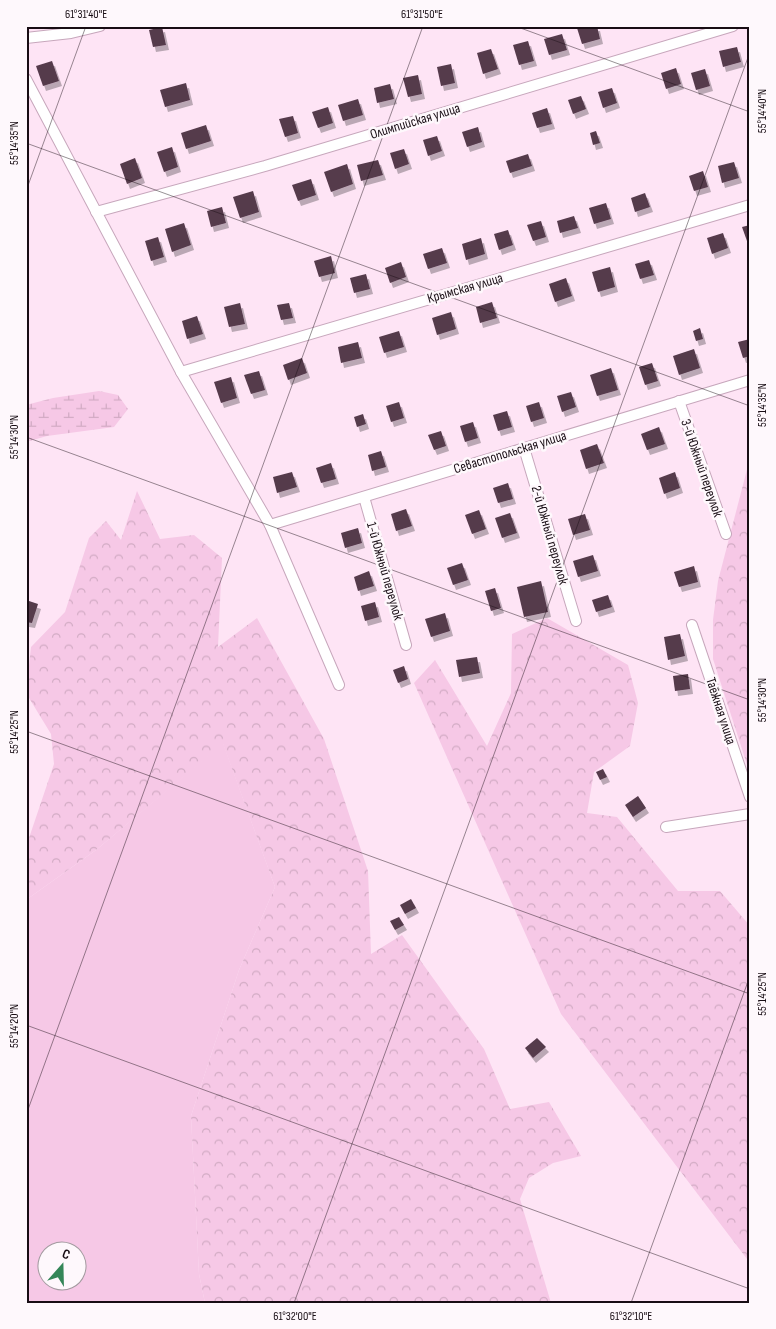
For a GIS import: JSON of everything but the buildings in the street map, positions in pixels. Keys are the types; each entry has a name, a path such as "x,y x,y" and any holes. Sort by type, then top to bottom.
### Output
{"street":[{"path":"26,38 71,33 100,26"},
{"name":"Олимпийская улица","path":"96,212 264,166 733,26"},
{"path":"26,79 181,372 270,525 339,685"},
{"name":"Крымская улица","path":"181,372 750,205"},
{"name":"Севастопольская улица","path":"270,525 750,380"},
{"name":"3-й Южный переулок","path":"678,401 726,534"},
{"name":"2-й Южный переулок","path":"524,448 576,621"},
{"name":"1-й Южный переулок","path":"364,497 406,645"},
{"name":"Таёжная улица","path":"692,625 750,797"},
{"path":"666,827 750,814"}],"green space":[{"path":"99,391 118,395 128,409 114,427 47,436 26,442 26,405 53,398"},
{"path":"750,458 750,774 713,659 713,620 718,581"},
{"path":"137,491 160,539 194,535 222,558 218,647 257,618 324,739 368,871 371,954 402,935 484,1049 510,1109 549,1102 581,1156 553,1163 529,1178 520,1199 551,1303 205,1303 199,1274 191,1116 239,970 275,887 223,744 96,850 26,900 26,842 54,764 51,734 26,693 31,647 65,612 89,538 106,521 121,540"},
{"path":"547,618 628,665 638,703 630,746 594,772 587,813 617,817 678,891 720,891 750,926 750,1263 561,1014 414,683 435,660 487,746 511,693 512,634"},
{"path":"223,743 275,887 239,970 191,1116 199,1274 205,1303 26,1303 26,900 96,850"}]}
